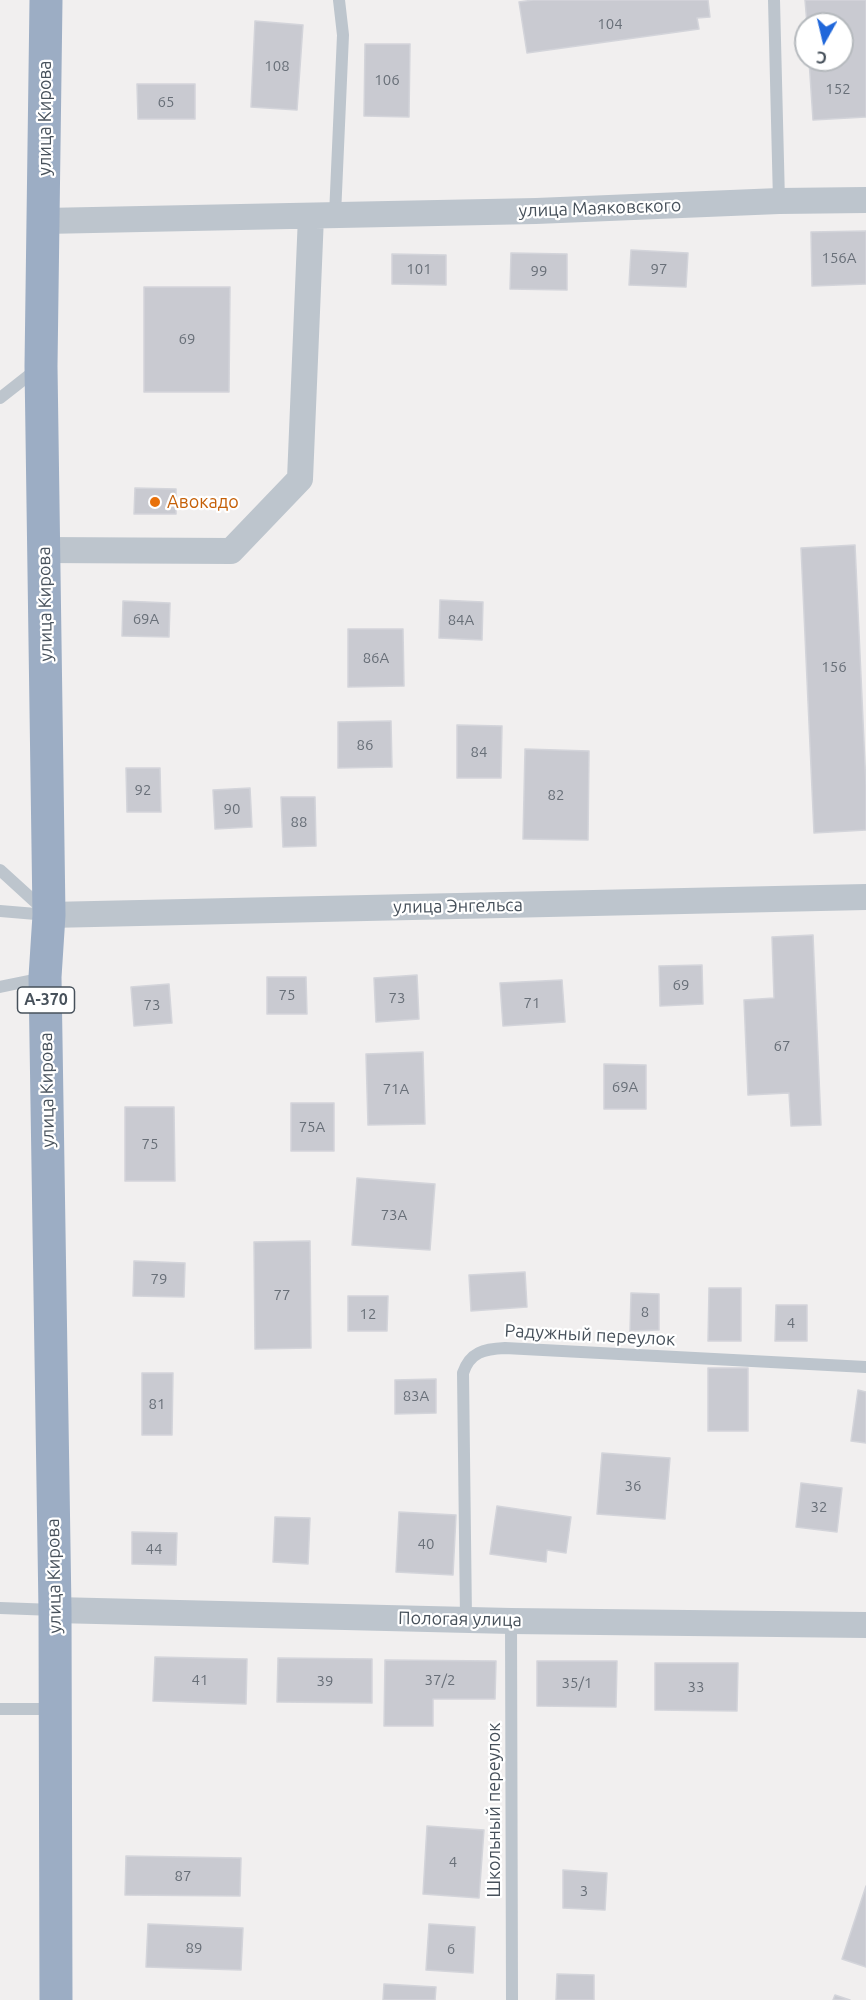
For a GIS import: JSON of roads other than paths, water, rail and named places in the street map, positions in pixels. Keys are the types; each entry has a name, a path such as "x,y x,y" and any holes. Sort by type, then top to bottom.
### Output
{"highway":[{"name":"улица Кирова","path":"46,0 41,366 49,915 45,977 55,1610 56,2000"}],"street":[{"name":"улица Маяковского","path":"44,221 536,211 779,201 866,200"},
{"path":"44,550 231,551 300,478 323,215"},
{"name":"улица Энгельса","path":"49,915 866,897"},
{"name":"Пологая улица","path":"55,1610 511,1621 866,1625"}],"lane":[{"path":"323,215 343,35 339,0"},
{"path":"774,0 779,201"},
{"path":"0,398 41,366"},
{"path":"0,870 49,915"},
{"path":"0,911 49,915"},
{"path":"0,987 45,977"},
{"name":"Радужный переулок","path":"466,1619 463,1373 467,1362 476,1355 486,1349 505,1348 866,1367"},
{"path":"0,1608 55,1610"},
{"name":"Школьный переулок","path":"511,1621 512,2000"},
{"path":"0,1709 56,1709"}],"place":[{"name":"Авокадо","path":"155,502"}]}
